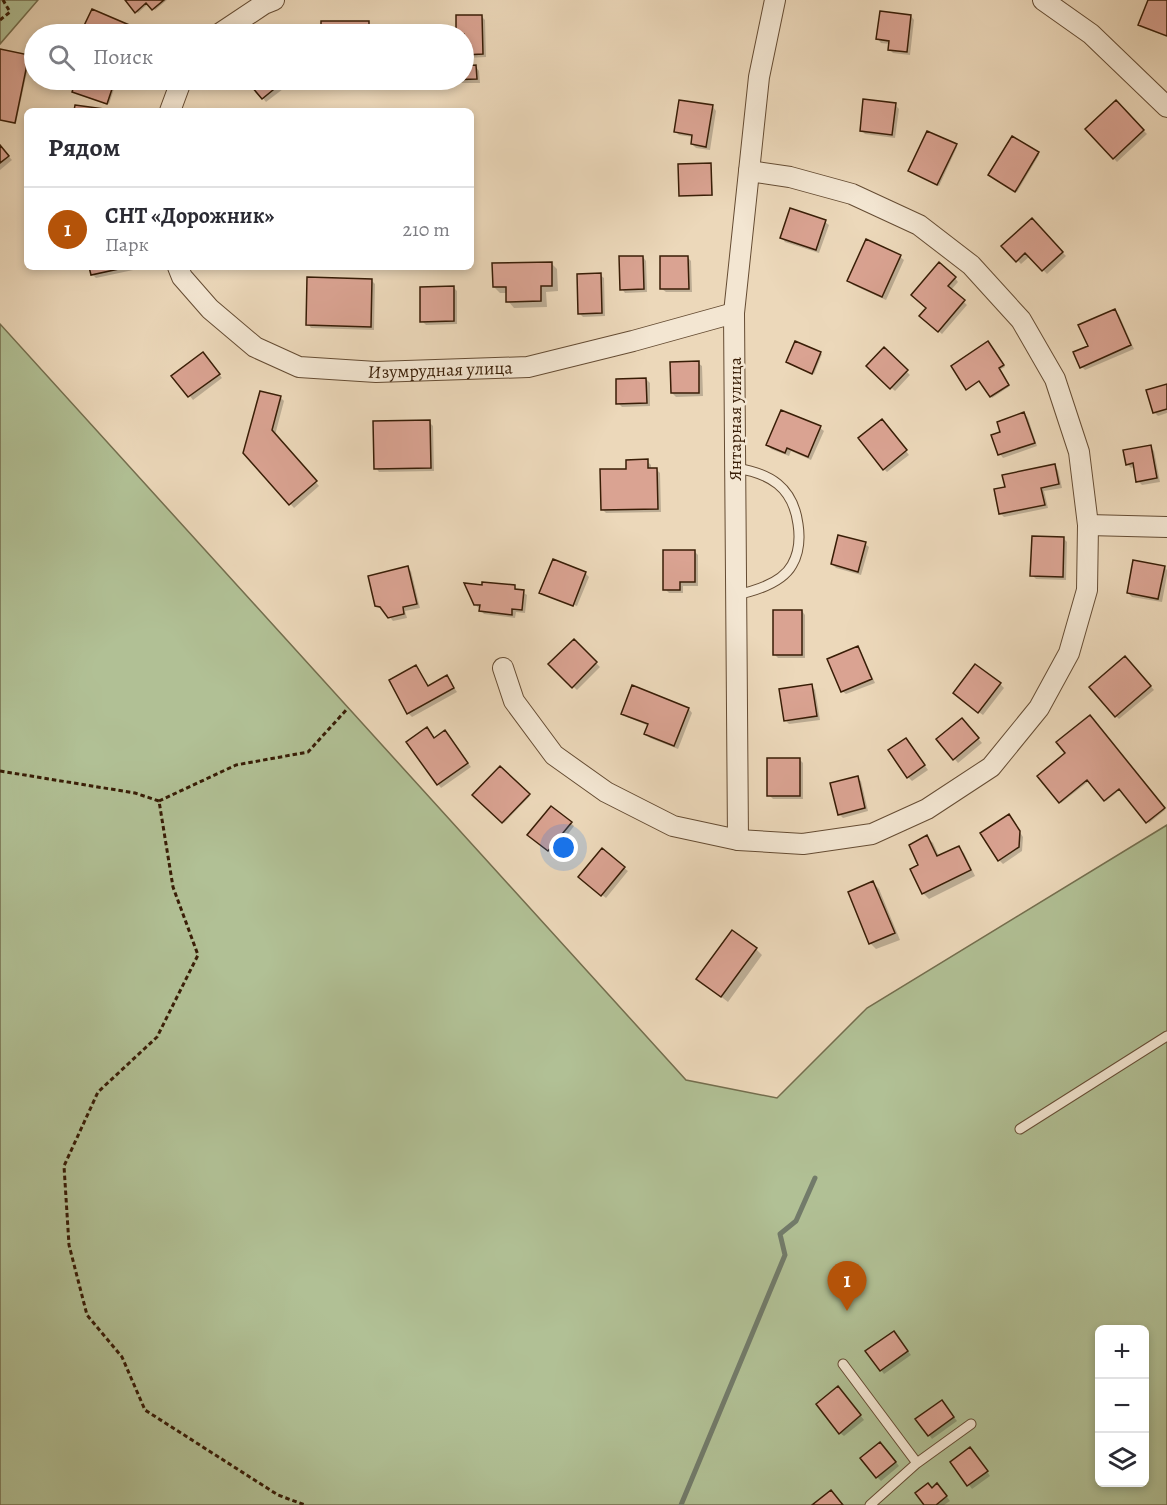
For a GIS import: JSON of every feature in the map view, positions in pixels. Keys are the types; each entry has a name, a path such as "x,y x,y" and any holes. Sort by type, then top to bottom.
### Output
{"street":[{"path":"234,24 274,0"},
{"name":"Янтарная улица","path":"738,840 734,313 759,77 775,0"},
{"path":"1043,0 1091,34 1167,107"},
{"path":"172,108 178,90"},
{"path":"503,668 514,701 554,755 606,792 673,826 738,840 803,844 872,834 927,809 991,766 1039,708 1069,653 1087,590 1088,525 1079,452 1055,379 1021,320 971,265 919,225 852,194 789,177 749,171"},
{"name":"Изумрудная улица","path":"179,270 182,277 210,309 255,348 299,367 376,372 528,367 734,313"},
{"path":"1088,525 1167,527"}],"lane":[{"path":"735,468 756,471 776,482 790,498 796,514 799,533 797,552 792,567 764,588 736,594"},
{"path":"1020,1129 1167,1036"},
{"path":"843,1364 917,1463"},
{"path":"870,1505 917,1463 970,1424"}],"path":[{"path":"0,20 10,12 3,0"},
{"path":"0,771 135,793 159,801 236,765 308,752 348,708"},
{"path":"159,801 173,887 198,955 157,1037 98,1092 64,1166 69,1245 87,1315 122,1357 145,1410 278,1495 305,1505"}],"green space":[{"path":"0,0 38,0 0,44"},
{"path":"0,324 686,1080 777,1098 867,1008 1167,825 1167,1505 0,1505"}],"building":[{"path":"125,0 164,0 152,10 146,3 135,13"},
{"path":"1148,0 1167,0 1167,36 1138,25"},
{"path":"92,9 127,24 85,24"},
{"path":"880,11 911,15 907,52 888,50 889,41 876,39"},
{"path":"456,15 482,15 483,54 474,54 474,24 456,24"},
{"path":"321,21 369,21 369,24 321,24"},
{"path":"0,49 24,54 24,79 15,123 0,120"},
{"path":"474,65 476,65 477,79 474,79"},
{"path":"73,90 112,90 107,104 72,92"},
{"path":"254,90 273,90 262,99"},
{"path":"863,99 896,103 892,135 860,131"},
{"path":"679,100 713,105 706,147 691,144 692,135 674,132"},
{"path":"1116,100 1144,130 1113,159 1085,129"},
{"path":"75,105 97,108 74,108"},
{"path":"927,131 957,144 937,185 908,171"},
{"path":"1012,136 1039,152 1015,192 988,175"},
{"path":"0,145 9,156 0,163"},
{"path":"711,163 712,195 679,196 678,164"},
{"path":"790,208 826,220 816,250 780,238"},
{"path":"1032,218 1063,252 1042,271 1025,253 1016,262 1001,246"},
{"path":"866,239 901,255 882,297 847,281"},
{"path":"619,256 643,256 644,289 620,290"},
{"path":"660,256 688,256 689,289 660,289"},
{"path":"552,262 552,286 541,286 541,301 506,302 506,287 493,287 492,263"},
{"path":"939,262 956,277 948,286 965,300 938,332 919,316 926,308 911,295"},
{"path":"90,270 114,270 91,275"},
{"path":"601,273 602,313 578,314 577,274"},
{"path":"307,277 372,279 371,327 306,325"},
{"path":"454,286 454,321 420,322 420,287"},
{"path":"1115,309 1131,345 1080,368 1073,352 1088,346 1078,325"},
{"path":"795,341 821,352 812,374 786,362"},
{"path":"988,341 1004,365 999,368 1009,385 990,397 979,381 966,390 951,366"},
{"path":"884,347 908,370 890,389 866,366"},
{"path":"203,352 220,374 188,397 171,376"},
{"path":"699,361 699,393 671,393 670,362"},
{"path":"646,378 647,403 616,404 616,379"},
{"path":"1167,384 1167,409 1153,413 1146,390"},
{"path":"260,391 281,396 272,430 317,481 289,505 243,453"},
{"path":"781,410 821,426 808,457 787,448 785,453 766,445"},
{"path":"1024,412 1035,443 998,455 991,435 1000,432 997,422"},
{"path":"882,419 907,450 883,470 858,438"},
{"path":"430,420 431,468 374,469 373,421"},
{"path":"1151,445 1157,478 1136,482 1133,463 1126,465 1123,450"},
{"path":"648,459 648,468 657,468 658,509 601,510 600,469 626,469 626,460"},
{"path":"1055,464 1059,484 1041,488 1045,505 999,514 994,489 1005,487 1002,475"},
{"path":"838,535 866,542 858,572 831,564"},
{"path":"1032,536 1064,537 1063,577 1030,576"},
{"path":"663,550 695,550 695,582 680,582 680,590 663,590"},
{"path":"553,559 586,572 573,606 539,593"},
{"path":"1133,560 1165,566 1158,599 1127,593"},
{"path":"408,566 417,604 403,607 404,614 388,618 380,607 375,606 368,576"},
{"path":"482,582 515,585 515,589 524,590 522,610 512,609 512,615 479,611 480,605 474,605 464,583 482,585"},
{"path":"773,610 802,610 802,655 773,655"},
{"path":"574,639 597,662 572,688 548,664"},
{"path":"858,646 872,679 841,692 827,659"},
{"path":"1125,656 1151,686 1115,717 1089,687"},
{"path":"975,664 1001,683 978,713 953,693"},
{"path":"416,665 428,686 447,675 454,688 407,714 389,680"},
{"path":"812,684 817,716 784,721 779,689"},
{"path":"632,685 689,708 674,746 644,734 648,724 621,714"},
{"path":"1090,715 1165,808 1146,823 1119,789 1104,801 1087,780 1059,803 1037,776 1065,753 1056,742"},
{"path":"962,718 979,738 953,760 936,739"},
{"path":"427,727 434,738 445,730 468,763 437,785 406,742"},
{"path":"906,738 925,765 907,778 888,750"},
{"path":"767,758 800,758 800,796 767,796"},
{"path":"500,766 530,794 502,823 472,795"},
{"path":"858,776 865,808 838,815 830,783"},
{"path":"551,806 572,822 548,851 527,835"},
{"path":"1009,814 1020,831 1019,847 998,861 980,833"},
{"path":"927,835 937,856 959,846 971,870 922,894 910,869 918,865 909,845"},
{"path":"602,848 625,867 601,896 578,877"},
{"path":"873,881 895,933 869,944 848,892"},
{"path":"732,930 757,948 721,997 696,979"},
{"path":"894,1331 908,1351 880,1371 865,1351"},
{"path":"838,1386 861,1415 839,1434 816,1404"},
{"path":"942,1400 954,1417 928,1436 915,1419"},
{"path":"880,1442 896,1462 876,1478 860,1458"},
{"path":"970,1447 988,1471 967,1486 950,1462"},
{"path":"928,1483 932,1488 937,1483 947,1496 936,1505 924,1505 915,1493"},
{"path":"831,1490 843,1505 812,1505"}],"waterway":[{"path":"681,1505 785,1255 780,1234 796,1221 815,1178"}],"place":[{"name":"СНТ «Дорожник»","path":"847,1311"}]}
